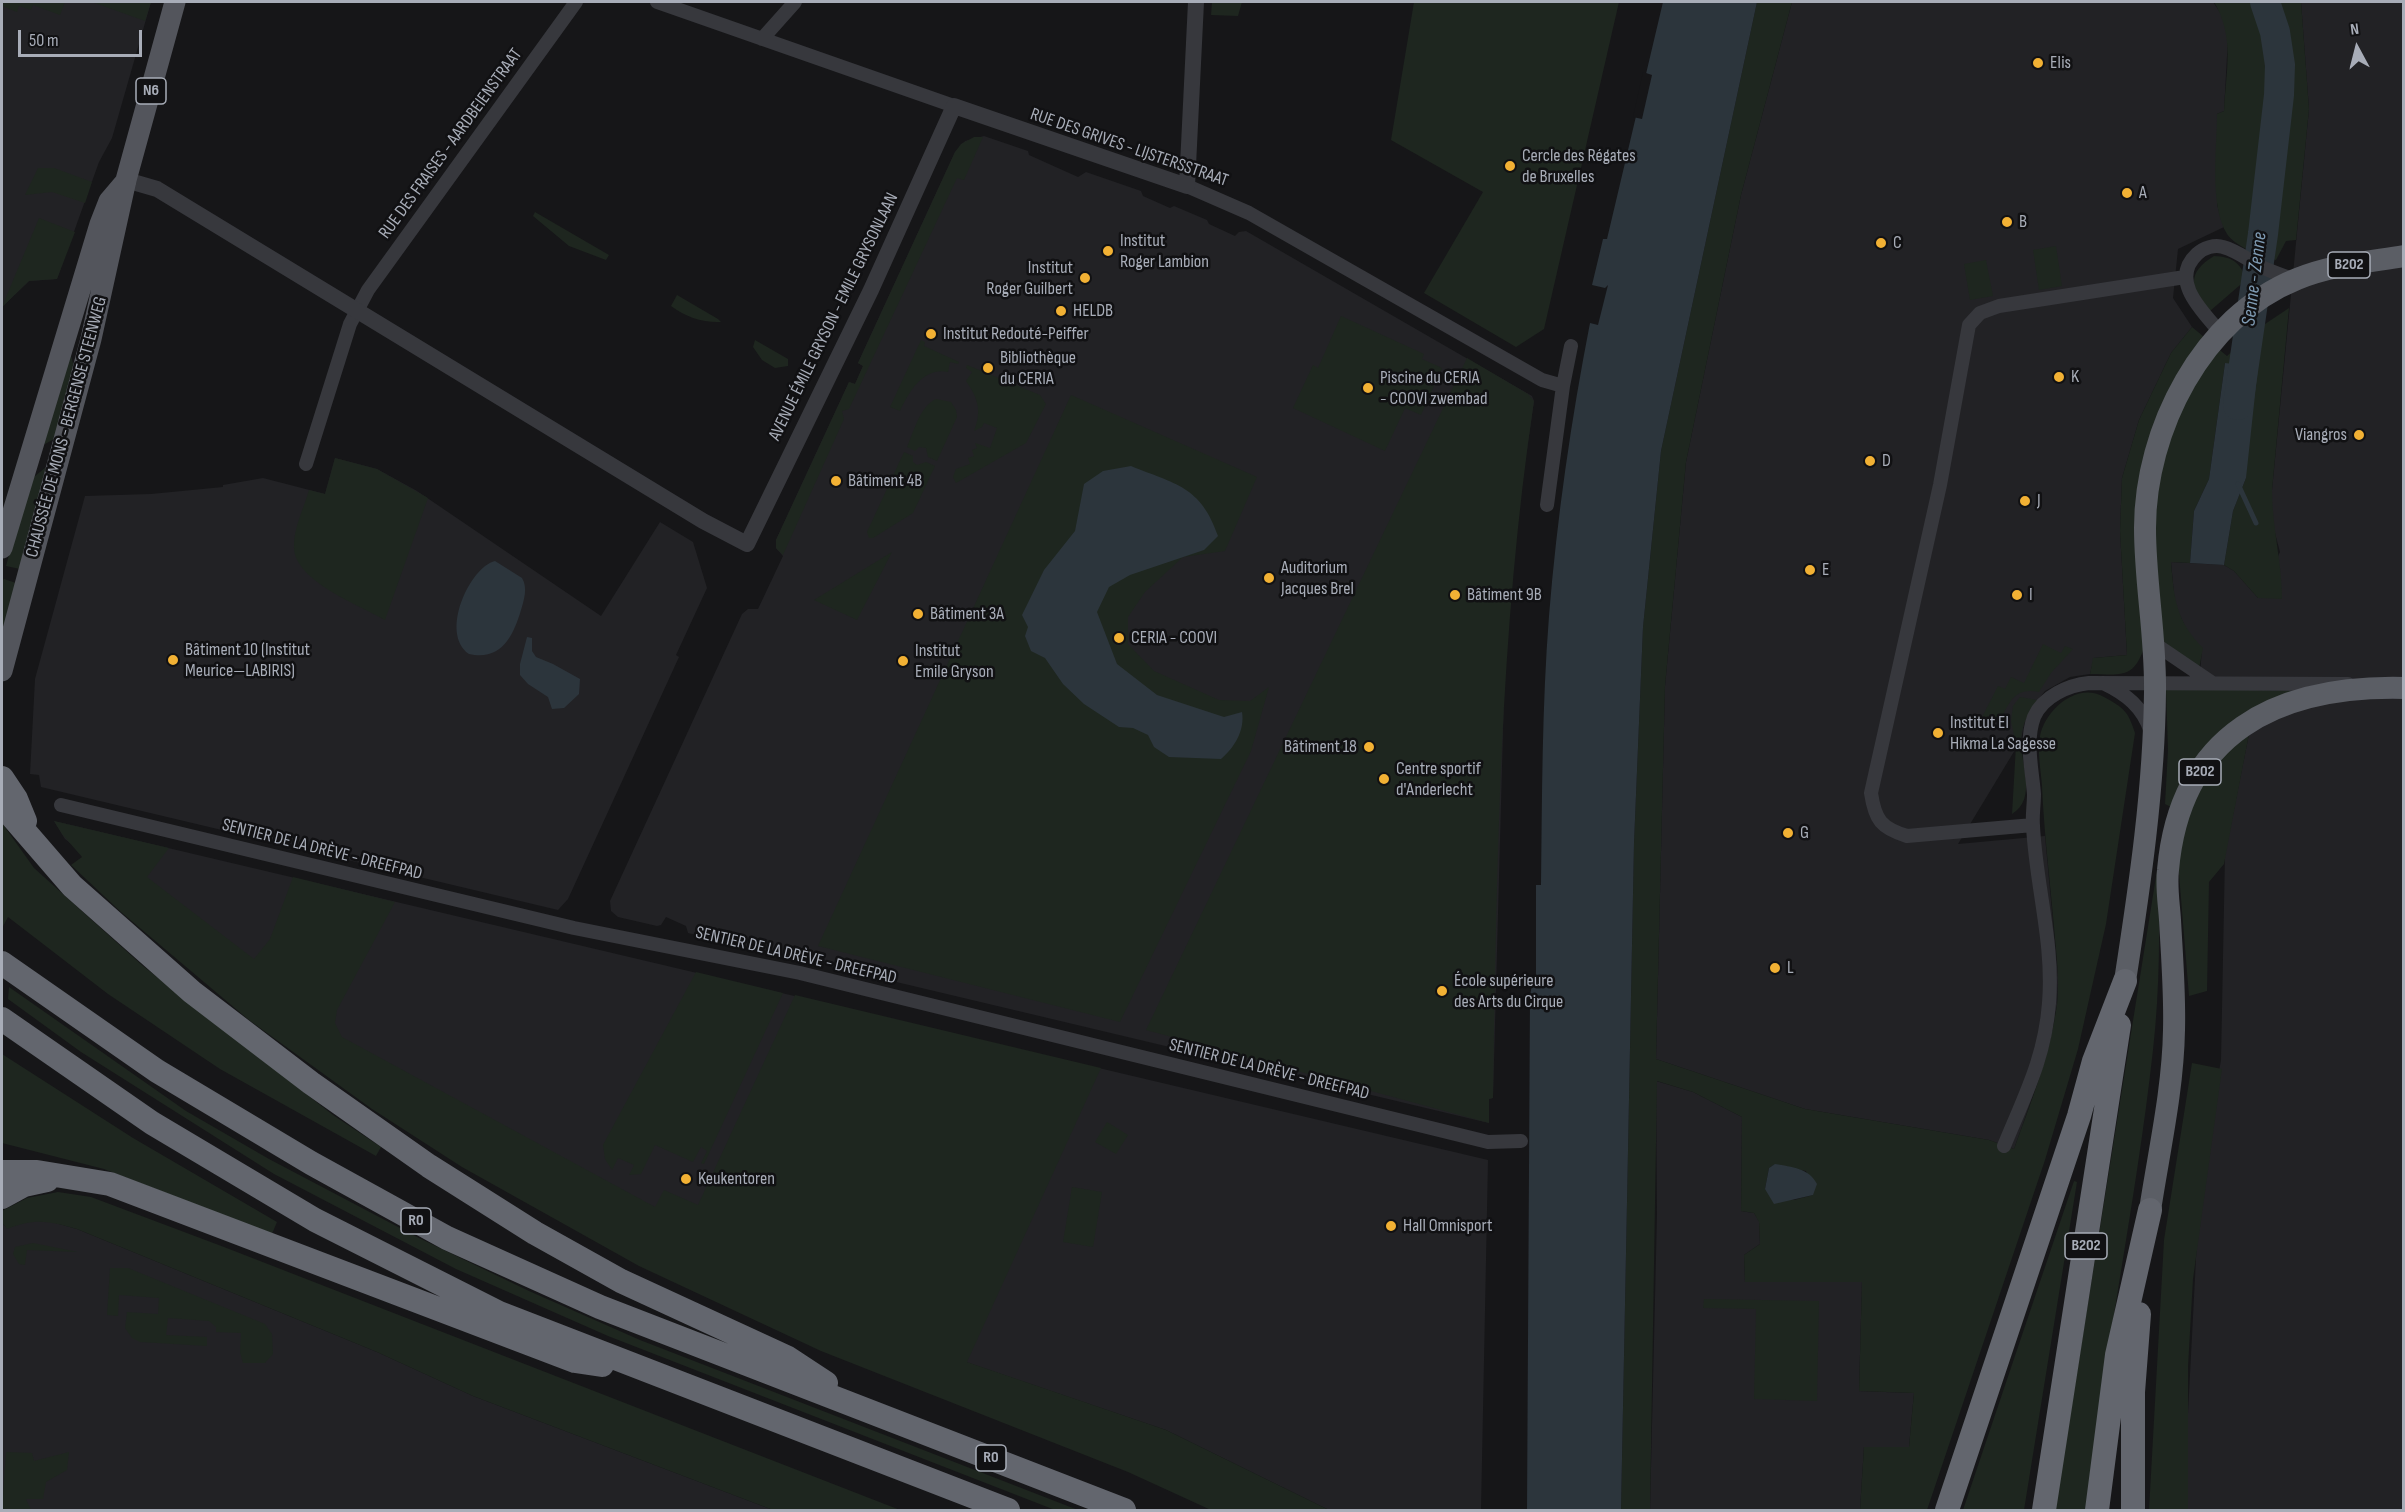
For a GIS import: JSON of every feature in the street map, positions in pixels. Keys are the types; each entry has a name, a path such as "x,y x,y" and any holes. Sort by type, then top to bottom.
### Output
{"highway":[{"name":"B202","path":"2044,1510 2102,1142 2145,848 2155,743 2156,681 2145,530 2147,486 2171,410 2190,373 2220,332 2255,301 2295,280 2326,268 2403,256"},
{"name":"B202","path":"2133,1510 2133,1392 2150,1210 2174,1031 2167,873 2172,837 2180,806 2196,776 2214,753 2236,730 2265,711 2295,700 2368,687"},
{"path":"2368,687 2403,688"},
{"path":"2,778 16,799 31,837"},
{"path":"2,805 72,886 192,992 311,1083 429,1166 535,1233 621,1281 788,1358 857,1405"},
{"name":"R0","path":"5,966 157,1071 312,1163 447,1238 600,1307 1124,1510"},
{"name":"B202","path":"1947,1510 2079,1116 2094,1061 2125,981"},
{"name":"R0","path":"2,1019 152,1123 315,1220 499,1312 1008,1510"},
{"path":"2,1161 37,1172"},
{"path":"2,1172 37,1172 110,1184 575,1361 646,1371"},
{"path":"2,1197 24,1185 67,1176"},
{"name":"B202","path":"2097,1510 2117,1355 2150,1210"}],"main road":[{"name":"CHAUSSÉE DE MONS - BERGENSE STEENWEG","path":"2,671 91,339 126,180 176,2"},
{"name":"CHAUSSÉE DE MONS - BERGENSE STEENWEG","path":"2,548 100,224 109,201 126,180"}],"street":[{"name":"RUE DES FRAISES - AARDBEIENSTRAAT","path":"306,464 351,324 371,285 576,2"},
{"name":"RUE DES GRIVES - LIJSTERSSTRAAT","path":"657,2 1187,186 1249,213 1542,380 1563,386"},
{"path":"762,39 795,2"},
{"path":"1187,186 1196,2"},
{"name":"AVENUE ÉMILE GRYSON - EMILE GRYSONLAAN","path":"358,310 693,514 747,544 871,290 954,106"},
{"path":"126,180 157,189 358,310"},
{"path":"2220,332 2190,295 2186,277 2191,260 2200,251 2218,246 2295,280"},
{"path":"2033,825 1906,836 1888,830 1879,821 1871,793 1942,476 1969,326 1980,313 1999,306 2186,277"},
{"path":"1547,505 1563,386 1572,346"},
{"path":"2155,644 2213,684"},
{"path":"2004,1146 2040,1061 2049,1005 2051,960 2033,825 2034,798 2029,737 2035,715 2050,699 2070,685 2101,682 2156,681 2213,684 2338,682 2368,687"},
{"path":"2101,682 2121,692 2137,706 2147,721 2155,743"},
{"name":"SENTIER DE LA DRÈVE - DREEFPAD","path":"62,805 573,928 800,974 1488,1142 1521,1142"}],"shaded area":[{"path":"2,2 151,2 112,138 99,162 57,279 29,281 2,307"},
{"path":"2,2 65,2 60,15 33,5 31,10 19,6 17,12 2,6"},
{"path":"92,2 151,2 145,21"},
{"path":"1212,2 1242,2 1238,16 1211,15"},
{"name":"Cercle des Régates de Bruxelles","path":"1414,2 1619,2 1544,329 1516,347 1424,293 1483,192 1391,140"},
{"path":"1663,2 1757,2 1661,451 1643,627 1634,843 1621,1510 1527,1510 1530,996 1532,985 1536,984 1536,885 1541,885 1544,717 1552,579 1565,469 1590,323 1598,325 1608,285 1605,288 1592,285 1603,239 1607,239"},
{"path":"1757,2 1792,2 1741,195 1686,462 1665,686 1656,1059 1805,1109 1989,1140 2014,1149 2045,1060 2058,995 2057,956 2039,761 2040,736 2043,726 2055,708 2073,695 2083,693 2094,693 2121,707 2135,733 2106,924 2078,1049 2045,1160 1927,1510 1860,1510 1864,1447 1909,1447 1914,1393 1859,1391 1862,1282 1745,1282 1744,1255 1760,1244 1759,1222 1754,1213 1741,1211 1742,1117 1693,1092 1657,1081 1650,1510 1621,1510 1634,843 1643,627 1661,451","holes":["1774,1165 1806,1171 1813,1195 1794,1200 1765,1189 1769,1168"]},
{"path":"1792,2 2213,2 2222,15 2228,37 2224,111 2217,114 2217,205 2224,227 2178,249 2173,298 2192,327 2171,353 2139,420 2122,478 2120,531 2127,655 2094,658 2090,674 2070,677 2045,691 2030,710 2021,740 1958,844 2045,836 2058,977 2057,1005 2045,1061 2014,1149 1989,1140 1805,1109 1656,1059 1665,686 1686,462 1741,195"},
{"path":"2214,2 2301,2 2309,109 2296,240 2286,241 2276,260 2236,243 2227,234 2221,222 2215,176 2217,114 2224,111 2228,55 2225,28"},
{"path":"2301,2 2403,2 2403,1510 2183,1510 2200,1181 2221,1060 2225,854 2249,734 2298,691 2199,688 2202,648 2189,635 2175,605 2171,562 2224,565 2234,571 2258,598 2280,552 2272,522 2272,490 2309,109"},
{"name":"CERIA - COOVI","path":"984,136 1028,151 1029,155 1078,177 1086,172 1141,191 1143,196 1207,220 1209,224 1235,236 1239,232 1246,231 1532,396 1534,401 1517,519 1505,657 1493,1098 1489,1099 1489,1123 825,965 822,958 794,945 785,956 688,933 686,926 666,917 661,925 657,926 618,917 611,911 610,901 742,614 748,609 758,609 783,556 776,548 776,540 849,382 855,384 863,366 858,363 955,152 965,141"},
{"path":"974,137 983,137 964,180 957,178 849,409 842,411 844,419 783,555 776,548 776,540 849,382 855,384 863,366 858,363 955,152 961,144"},
{"path":"38,168 54,168 92,182 85,203 52,192 25,195"},
{"path":"535,212 609,255 606,260 569,246 533,216"},
{"path":"39,218 75,232 57,279 29,281 2,307"},
{"path":"2056,246 2062,286 2039,290 2033,250"},
{"path":"2214,256 2235,262 2247,279 2210,311 2198,296 2194,282 2199,269"},
{"path":"1986,260 1993,296 1970,300 1964,264"},
{"path":"677,295 721,322 701,320 676,310 671,306"},
{"path":"2289,308 2272,490 2282,599 2258,598 2234,571 2224,565 2233,511 2246,478 2225,363 2209,479 2194,511 2190,563 2171,562 2178,608 2187,628 2203,648 2199,669 2184,660 2170,646 2144,648 2135,666 2124,673 2090,674 2093,658 2127,655 2120,531 2122,478 2139,420 2171,353 2192,327 2227,356 2253,332"},
{"name":"Piscine du CERIA - COOVI zwembad","path":"1341,316 1424,354 1422,359 1442,368 1421,415 1405,408 1385,451 1293,408 1313,365 1318,368"},
{"path":"755,340 788,359 788,366 775,368 762,360 753,347"},
{"path":"921,340 925,342 924,346 959,362 958,364 950,362 948,372 939,371 924,377 908,396 900,411 890,407"},
{"path":"70,352 75,371 56,438 45,444 43,443"},
{"name":"Centre sportif d'Anderlecht","path":"1467,358 1528,394 1534,401 1522,488 1507,662 1496,923 1493,1098 1489,1099 1489,1123 1146,1030"},
{"path":"2225,363 2258,367 2246,478 2233,511 2224,565 2190,563 2194,511 2209,479"},
{"path":"967,365 1040,395 1046,404 1026,443 956,483 953,477 956,469 970,464 968,458 974,456 972,450 977,448 975,443 990,448 997,428 984,423 982,427 974,431 978,417 978,405 966,381 972,372 966,368"},
{"path":"1071,395 1257,477 1225,551 1183,557 1145,592 1128,617 1128,644 1154,671 1219,700 1250,701 1269,687 1251,751 1120,1022 818,946"},
{"path":"936,399 951,402 957,417 937,461 928,457 926,448 919,447 915,451 907,447 922,413 930,402"},
{"path":"904,452 913,456 913,462 917,465 926,462 935,466 913,513 873,538 869,538 867,532"},
{"path":"335,458 377,469 417,491 601,616 660,522 693,542 707,588 676,655 679,657 568,899 558,910 41,787 39,775 30,774 35,679 85,496 151,494 223,487 223,485 263,478 325,494"},
{"path":"335,458 377,469 428,498 385,620 330,591 305,571 297,560 294,548 295,533 309,490 325,494"},
{"path":"1131,466 1173,483 1195,497 1211,519 1218,536 1204,550 1130,575 1109,587 1097,612 1117,664 1157,695 1224,717 1242,712 1243,719 1238,738 1221,759 1169,757 1154,747 1148,735 1133,728 1119,727 1084,704 1063,684 1045,658 1031,651 1025,636 1028,627 1022,615 1044,570 1075,531 1084,484 1103,471"},
{"path":"46,467 20,569 6,566 29,481"},
{"path":"892,552 857,620 814,600"},
{"path":"495,561 522,578 524,582 525,590 518,620 509,638 497,650 490,654 469,654 460,644 457,631 457,617 461,602 476,575 485,566"},
{"path":"4,579 16,583 2,639 2,581"},
{"path":"527,637 532,638 532,651 536,657 580,679 579,694 564,708 552,709 548,697 528,684 520,675 520,664"},
{"path":"2043,644 2061,653 2065,646 2073,649 2051,673 2039,692 2024,692 2014,697 2001,720 1990,715 1985,724 1980,721 1998,686 2005,689 2011,677 2024,683"},
{"path":"2166,688 2301,691 2249,734 2224,864 2209,882 2207,991 2189,996 2178,862 2187,815 2165,804 2168,750"},
{"path":"2020,697 2037,700 2026,718 2021,739 2026,790 2020,807 2012,814 2016,745 2011,721 2013,706"},
{"path":"54,821 1488,1160 1481,1510 1329,1510 1166,1430 889,1336 305,1026 65,839"},
{"path":"54,821 169,848 147,877 254,959 270,939 293,877 395,902 337,1010 335,1023 342,1037 655,1207 664,1190 698,1205 795,995 1101,1068 967,1362 1166,1430 1329,1510 1211,1510 1128,1472 821,1351 639,1266 462,1167 372,1109 249,1020 121,912 71,865 82,857"},
{"path":"2,823 34,868 143,966 333,1115 381,1147 376,1156 220,1069 108,994 8,917 2,928"},
{"path":"2158,864 2159,957 2153,1050 2087,1510 2055,1510"},
{"path":"696,972 783,993 704,1164 701,1163 707,1151 701,1147 693,1162 655,1145 641,1174 629,1175 634,1165 618,1158 612,1170 605,1159 603,1145"},
{"path":"9,987 186,1111 269,1159 419,1238 529,1291 640,1340 1078,1510 1055,1510 608,1336 456,1269 274,1174 81,1052 8,999"},
{"path":"2,1054 133,1138 277,1222 272,1234 104,1169 2,1143"},
{"path":"2192,1063 2222,1069 2193,1279 2188,1367 2188,1510 2149,1510 2164,1240"},
{"path":"1656,1081 1693,1092 1742,1117 1741,1211 1754,1213 1759,1221 1760,1244 1744,1255 1745,1282 1862,1282 1859,1391 1914,1393 1909,1447 1864,1447 1860,1510 1650,1510 1657,1214"},
{"path":"1107,1122 1128,1135 1116,1154 1095,1142"},
{"path":"1775,1164 1805,1171 1817,1184 1813,1195 1774,1204 1765,1189 1769,1168"},
{"path":"2074,1181 2077,1182 2024,1510 1963,1510"},
{"path":"1072,1187 1102,1192 1093,1247 1063,1242"},
{"path":"58,1192 91,1197 224,1247 900,1510 773,1510 473,1396 377,1352 77,1229 58,1224 34,1222 7,1229 2,1223 2,1211 27,1198"},
{"path":"28,1221 49,1221 77,1229 377,1352 473,1396 773,1510 2,1510 2,1223 7,1228"},
{"path":"33,1243 78,1252 27,1250 25,1265 19,1264 13,1254 15,1247"},
{"path":"110,1268 128,1268 265,1324 272,1334 273,1354 265,1363 243,1363 240,1352 241,1333 216,1332 216,1327 209,1321 168,1318 166,1335 207,1337 207,1346 140,1342 132,1338 125,1328 127,1312 158,1314 159,1298 119,1295 118,1316 107,1315"},
{"path":"1704,1299 1819,1301 1817,1401 1754,1399 1756,1309 1703,1308"},
{"path":"6,1452 32,1453 34,1461 69,1452 67,1470 46,1482 43,1499 26,1499 31,1510 2,1510"}],"pier":[{"path":"1643,72 1652,75 1642,119 1633,117"}],"waterway":[{"name":"Senne - Zenne","path":"2238,405 2263,234 2279,95 2280,65 2275,32 2265,2"},
{"path":"2238,484 2256,523"}],"place":[{"name":"Elis","path":"2038,63"},
{"name":"Cercle des Régates de Bruxelles","path":"1510,166"},
{"name":"A","path":"2127,193"},
{"name":"B","path":"2007,222"},
{"name":"C","path":"1881,243"},
{"name":"Institut Roger Lambion","path":"1108,251"},
{"name":"Institut Roger Guilbert","path":"1085,278"},
{"name":"HELDB","path":"1061,311"},
{"name":"Institut Redouté-Peiffer","path":"931,334"},
{"name":"Bibliothèque du CERIA","path":"988,368"},
{"name":"K","path":"2059,377"},
{"name":"Piscine du CERIA - COOVI zwembad","path":"1368,388"},
{"name":"Viangros","path":"2359,435"},
{"name":"D","path":"1870,461"},
{"name":"Bâtiment 4B","path":"836,481"},
{"name":"J","path":"2025,501"},
{"name":"E","path":"1810,570"},
{"name":"Auditorium Jacques Brel","path":"1269,578"},
{"name":"Bâtiment 9B","path":"1455,595"},
{"name":"I","path":"2017,595"},
{"name":"Bâtiment 3A","path":"918,614"},
{"name":"CERIA - COOVI","path":"1119,638"},
{"name":"Bâtiment 10 (Institut Meurice—LABIRIS)","path":"173,660"},
{"name":"Institut Emile Gryson","path":"903,661"},
{"name":"Institut El Hikma La Sagesse","path":"1938,733"},
{"name":"Bâtiment 18","path":"1369,747"},
{"name":"Centre sportif d'Anderlecht","path":"1384,779"},
{"name":"G","path":"1788,833"},
{"name":"L","path":"1775,968"},
{"name":"École supérieure des Arts du Cirque","path":"1442,991"},
{"name":"Keukentoren","path":"686,1179"},
{"name":"Hall Omnisport","path":"1391,1226"}]}
